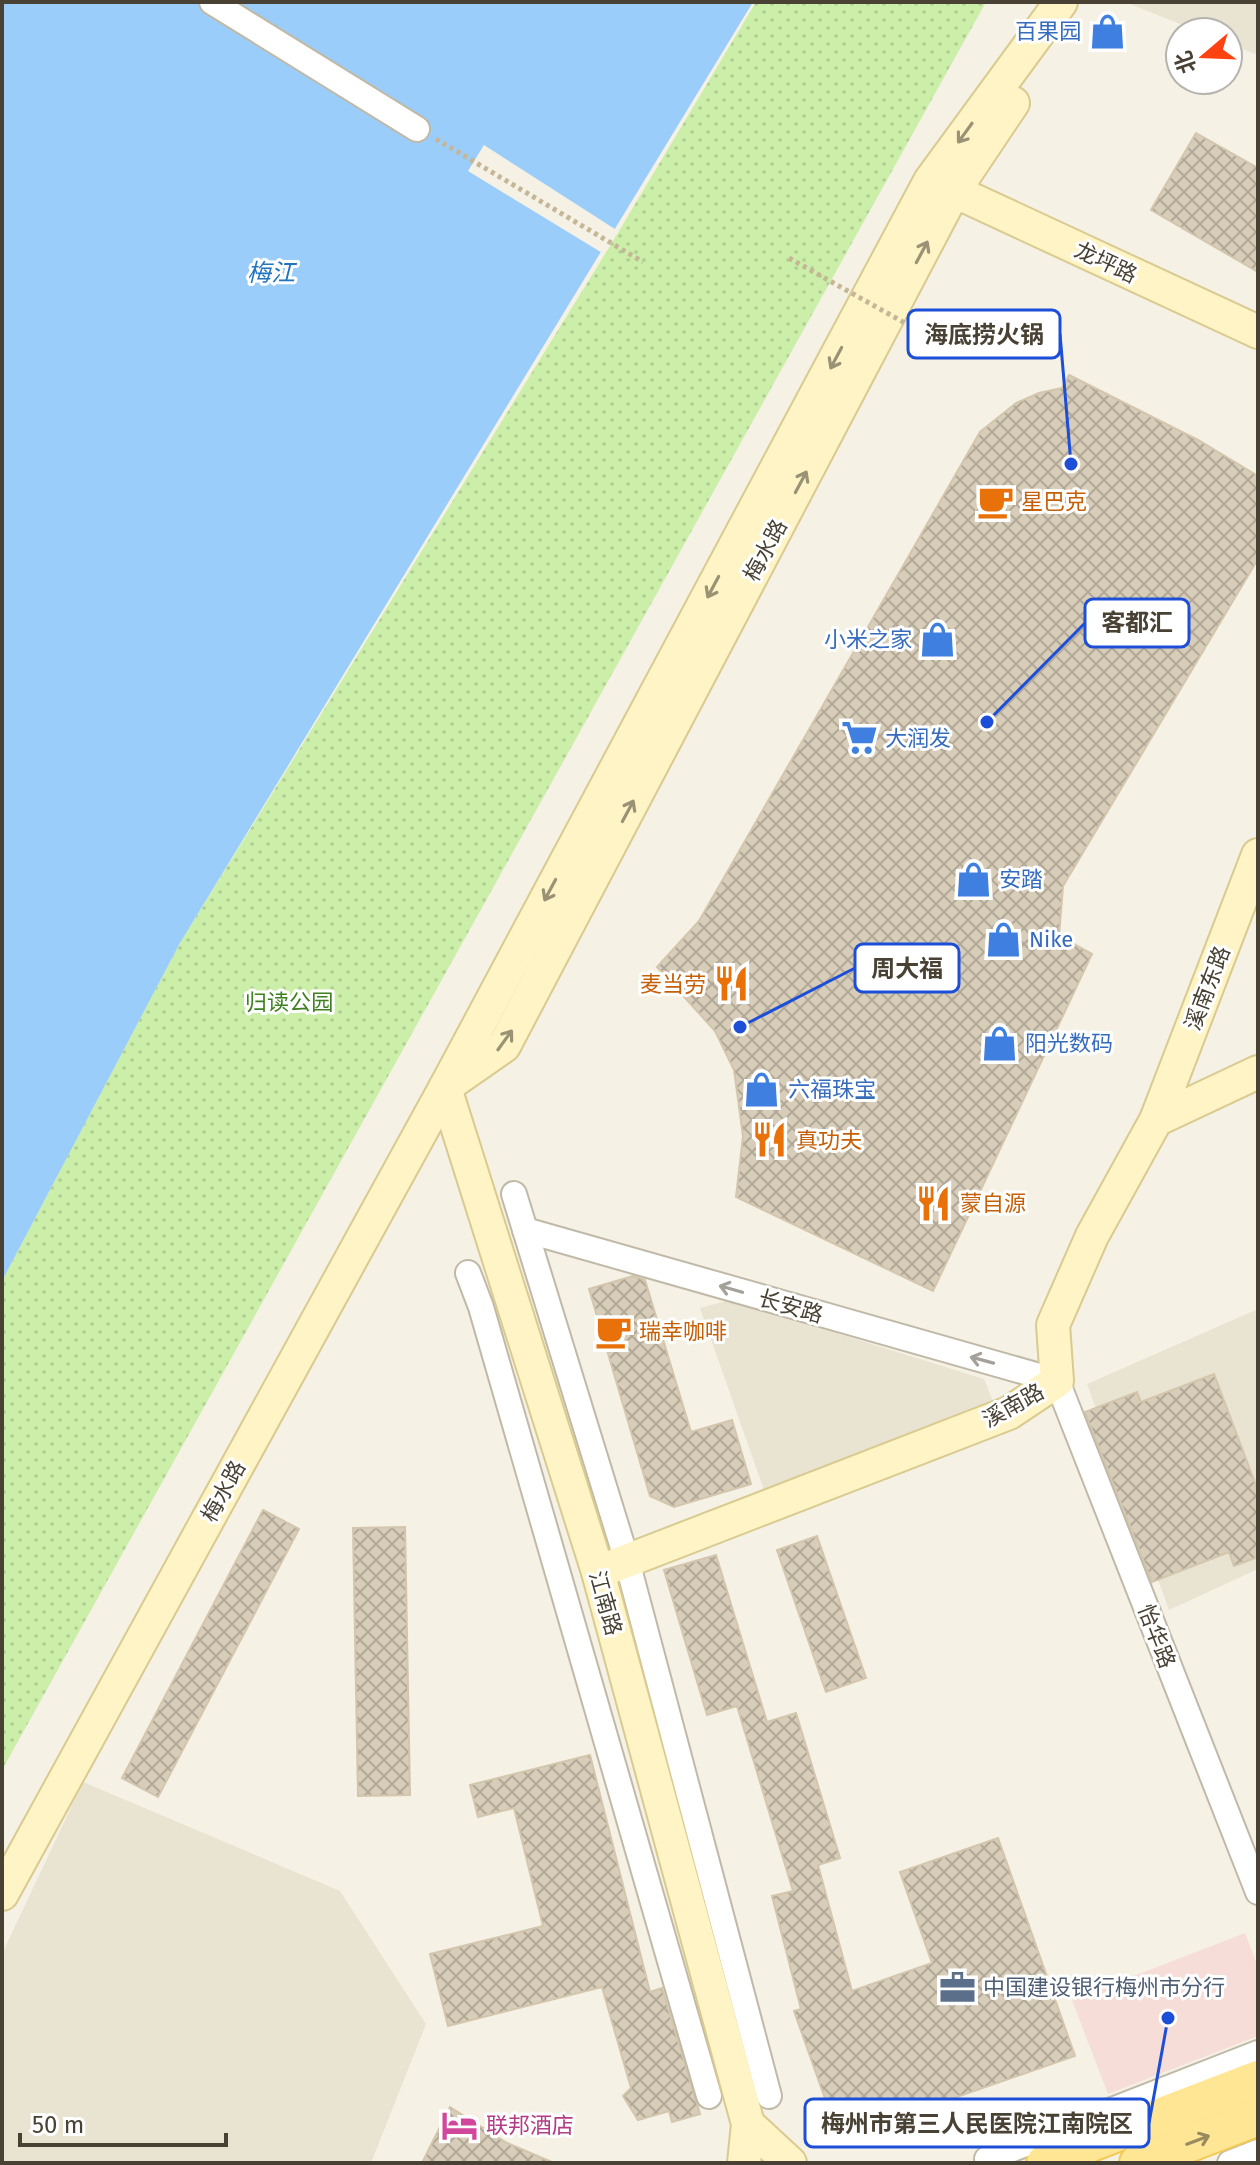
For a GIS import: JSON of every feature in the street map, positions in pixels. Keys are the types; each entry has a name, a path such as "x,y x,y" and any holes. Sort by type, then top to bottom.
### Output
{"main road":[{"name":"梅水路","path":"2,1894 445,1088 930,181 1061,2"},
{"name":"梅水路","path":"445,1088 504,1046 954,191 1082,2"},
{"name":"龙坪路","path":"954,191 1258,332"},
{"name":"溪南东路","path":"1156,1120 1258,855"},
{"path":"1156,1120 1258,1072"},
{"name":"江南路","path":"445,1088 613,1566 748,2124 744,2163"},
{"name":"溪南路","path":"613,1566 1009,1413 1057,1381 1053,1325 1092,1236 1156,1120"},
{"path":"1045,2163 1258,2079"},
{"path":"1138,2163 1258,2117"},
{"path":"748,2124 790,2163"}],"street":[{"path":"212,2 417,129"},
{"path":"514,1194 613,1566 769,2096"},
{"name":"长安路","path":"525,1230 1057,1381"},
{"path":"468,1273 481,1307 709,2096"},
{"name":"怡华路","path":"1057,1381 1258,1892"},
{"path":"987,2159 1258,2053"},
{"path":"1230,2163 1258,2152"}],"path":[{"path":"417,129 643,262"},
{"path":"789,258 912,327"}],"shaded area":[{"path":"1125,2 1258,2 1258,55 1244,49 1244,16 1164,18"},
{"path":"730,1300 984,1379 996,1409 765,1493 700,1308"},
{"path":"1258,1309 1258,1569 1169,1610 1087,1384"},
{"path":"83,1782 340,1891 426,2024 371,2163 2,2163 2,1954"},
{"path":"1245,1933 1258,1967 1258,2036 1108,2094 1072,2000"}],"green space":[{"name":"归读公园","path":"756,2 986,2 2,1770 2,1281 180,943 610,246"}],"water":[{"name":"梅江","path":"2,2 753,2 180,943 2,1281"}],"pier":[{"path":"484,145 618,231 604,254 468,171"}],"building":[{"path":"1196,133 1258,168 1258,272 1151,210"},
{"path":"1069,375 1198,440 1258,476 1258,559 1063,886 1059,936 1092,954 933,1291 736,1197 743,1136 734,1070 715,1031 657,967 699,921 980,432 1016,403 1062,388"},
{"path":"633,1276 645,1280 691,1432 732,1420 751,1484 674,1507 650,1496 589,1289"},
{"path":"1214,1374 1258,1491 1258,1557 1234,1566 1229,1552 1152,1582 1085,1412 1137,1392 1141,1402"},
{"path":"263,1510 299,1529 158,1797 122,1778"},
{"path":"405,1527 410,1795 358,1796 353,1528"},
{"path":"817,1536 866,1678 826,1692 777,1550"},
{"name":"中国建设银行梅州市分行","path":"716,1555 767,1722 796,1713 840,1858 818,1865 852,1991 932,1963 900,1872 998,1838 1075,2056 839,2138 794,2011 801,2009 772,1896 793,1891 737,1706 707,1715 664,1570"},
{"path":"590,1755 650,1992 662,1988 700,2114 672,2122 669,2111 638,2120 623,2096 631,2088 602,1987 448,2026 430,1954 543,1926 514,1808 478,1817 470,1785"},
{"name":"联邦酒店","path":"450,2107 507,2143 554,2163 422,2163"}],"place":[{"name":"百果园","path":"1107,31"},
{"name":"海底捞火锅","path":"1071,464"},
{"name":"星巴克","path":"995,501"},
{"name":"小米之家","path":"938,639"},
{"name":"客都汇","path":"987,722"},
{"name":"大润发","path":"859,738"},
{"name":"安踏","path":"973,879"},
{"name":"Nike","path":"1003,939"},
{"name":"麦当劳","path":"732,984"},
{"name":"周大福","path":"740,1027"},
{"name":"阳光数码","path":"999,1043"},
{"name":"六福珠宝","path":"762,1089"},
{"name":"真功夫","path":"770,1140"},
{"name":"蒙自源","path":"934,1203"},
{"name":"瑞幸咖啡","path":"613,1331"},
{"name":"中国建设银行梅州市分行","path":"957,1987"},
{"name":"梅州市第三人民医院江南院区","path":"1168,2018"},
{"name":"联邦酒店","path":"460,2125"}]}
